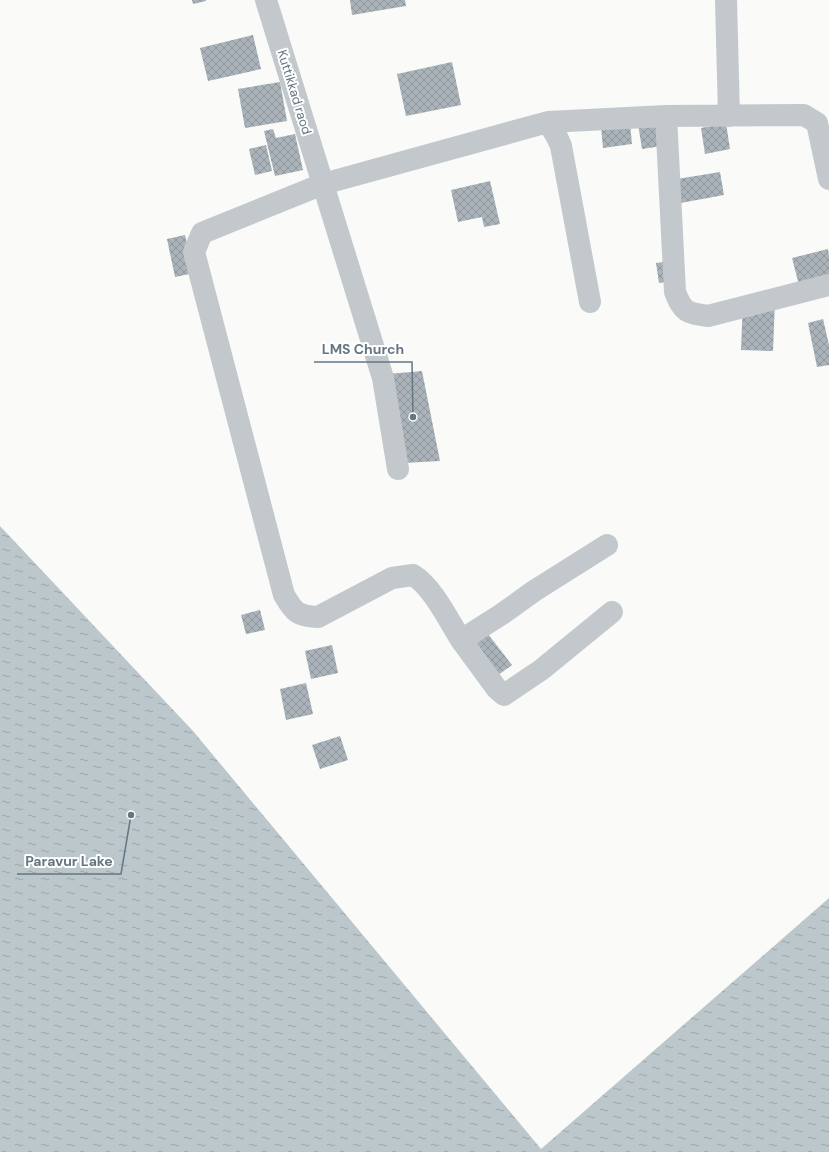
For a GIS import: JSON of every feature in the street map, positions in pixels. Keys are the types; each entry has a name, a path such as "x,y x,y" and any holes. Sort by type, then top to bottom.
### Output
{"street":[{"name":"Kuttikkad raod","path":"266,0 382,378 398,469"},
{"path":"726,0 729,116"},
{"path":"612,612 540,670 504,695 497,688 461,640 437,602 420,579 413,575 392,578 318,617 305,617 293,609 284,595 194,252 202,233 323,184 548,122 666,116 804,115 817,123 829,179"},
{"path":"666,116 674,292 681,306 691,314 708,316 829,285"},
{"path":"548,122 561,146 590,302"},
{"path":"461,640 502,614 534,591 607,545"}],"water":[{"path":"0,526 193,731 541,1149 829,898 829,1152 0,1152"}],"building":[{"path":"192,0 206,0 206,1 193,4"},
{"path":"350,0 405,0 406,6 352,15"},
{"path":"253,35 261,69 208,81 200,48"},
{"path":"452,62 461,105 406,116 397,74"},
{"path":"280,82 287,121 245,128 238,89"},
{"path":"659,121 662,146 642,149 638,124"},
{"path":"726,123 730,149 705,154 701,128"},
{"path":"630,124 632,144 603,148 601,127"},
{"path":"273,129 276,138 295,134 303,170 275,176 264,131"},
{"path":"266,145 272,171 255,175 249,149"},
{"path":"720,172 724,195 675,204 671,180"},
{"path":"490,181 500,224 484,227 482,217 458,222 451,190"},
{"path":"185,235 194,273 175,277 167,239"},
{"path":"828,249 829,282 800,289 792,258"},
{"path":"670,261 673,281 659,283 656,263"},
{"path":"743,299 775,300 773,351 741,350"},
{"path":"823,319 829,345 829,365 817,367 808,323"},
{"path":"422,371 440,461 403,463 388,374"},
{"path":"260,610 265,630 246,634 241,615"},
{"path":"488,634 512,665 494,678 471,648"},
{"path":"332,645 338,673 311,679 305,651"},
{"path":"306,683 313,714 286,720 280,689"},
{"path":"340,736 348,760 320,769 312,745"}],"place":[{"name":"LMS Church","path":"413,417"},
{"name":"Paravur Lake","path":"131,815"}]}
